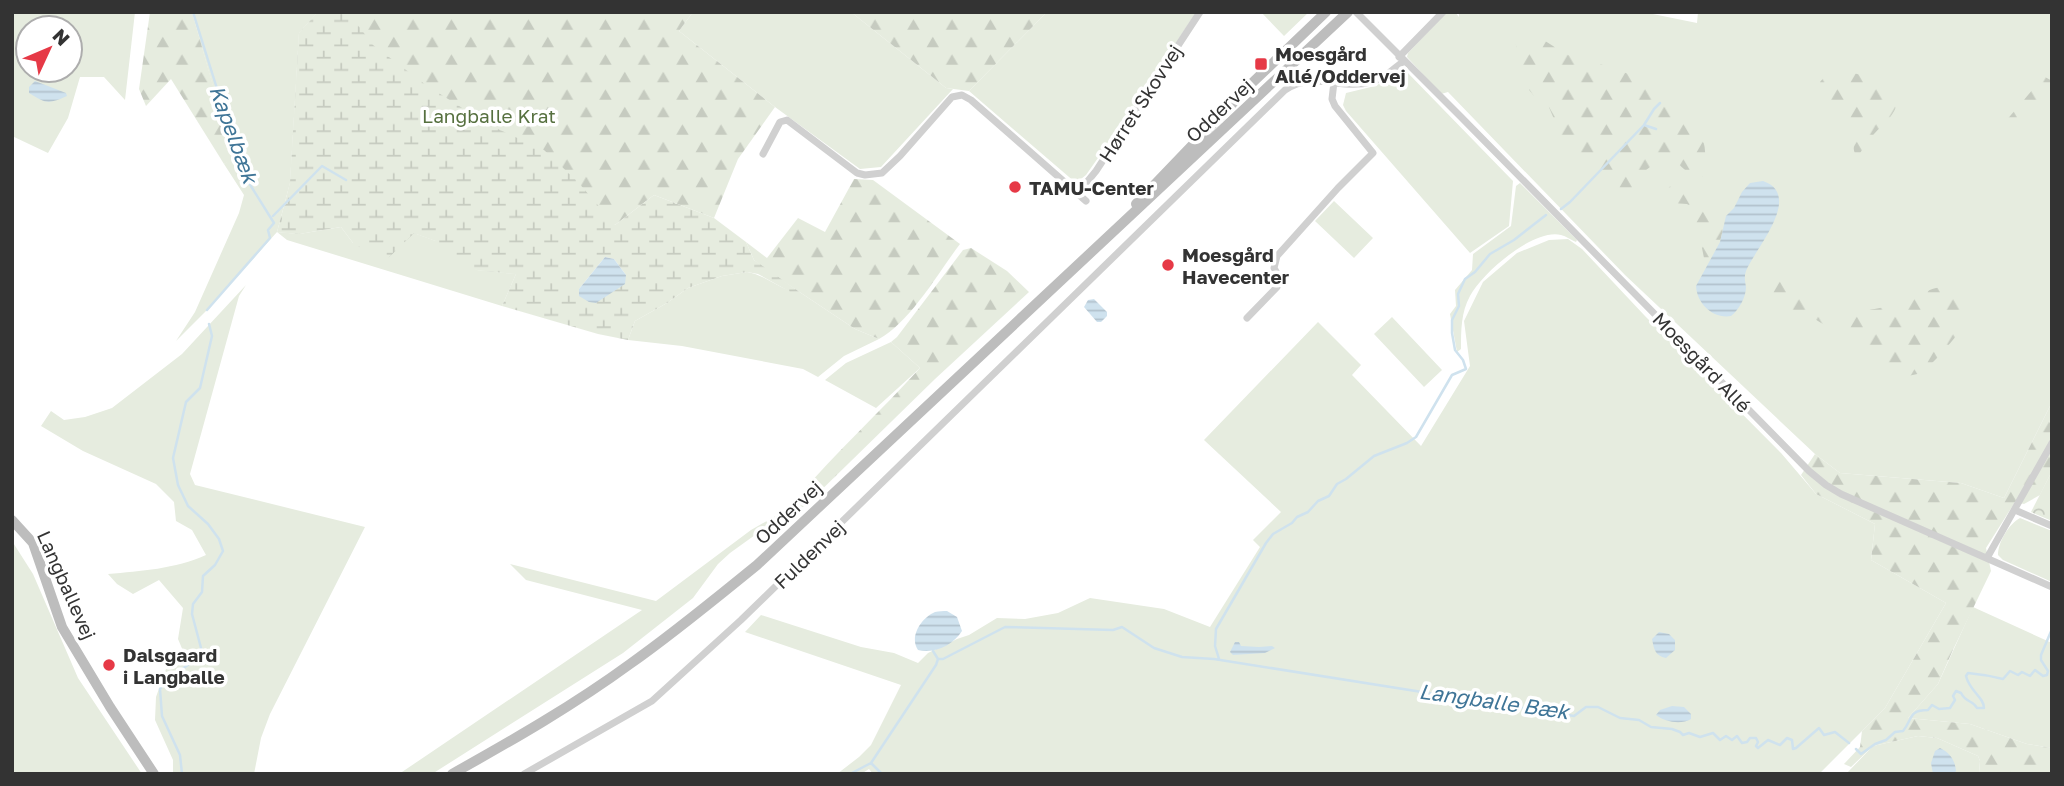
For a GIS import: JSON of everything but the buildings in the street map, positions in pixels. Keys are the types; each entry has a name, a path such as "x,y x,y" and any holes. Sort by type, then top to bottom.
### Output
{"main road":[{"name":"Oddervej","path":"452,774 608,679 726,590 806,520 1112,230 1252,83 1326,12"},
{"name":"Oddervej","path":"1112,230 1155,194 1348,12"},
{"name":"Langballevej","path":"12,520 33,543 62,627 154,774"}],"street":[{"name":"Hørret Skovvej","path":"1078,194 1096,171 1200,12"},
{"name":"Moesgård Allé","path":"1356,12 1809,471 1841,494 2052,587"},
{"path":"1247,318 1277,287 1279,277 1273,268 1277,256 1373,153 1335,106 1332,99 1334,82 1360,84 1382,78 1443,12"},
{"name":"Fuldenvej","path":"524,774 639,710 661,694 779,584 1285,90 1303,81 1334,82"},
{"path":"764,154 780,122 787,120 857,173 882,173 952,97 962,95 1086,201"},
{"path":"1987,558 2052,443"},
{"path":"2014,510 2052,526"}],"green space":[{"path":"12,12 135,12 125,100 104,77 84,77 84,14 14,14 14,84 78,84 68,118 48,153 12,136"},
{"path":"150,12 192,12 234,159 224,164 171,79 146,106 139,89"},
{"path":"192,12 318,12 299,33 290,183 277,232 176,341 195,312 239,213 244,195 224,164 233,158"},
{"name":"Langballe Krat","path":"318,12 693,12 679,31 775,107 738,159 714,218 654,195 615,225 550,198 502,306 516,274 477,270 443,255 436,241 414,233 384,262 390,213 299,234 277,232 290,183 299,33"},
{"path":"318,12 348,12 373,45 426,85 489,125 544,150 577,181 615,225 654,195 714,218 746,242 754,260 801,293 792,293 758,274 747,272 722,276 688,288 635,321 628,340 502,306 516,274 477,270 443,255 436,241 414,233 384,262 353,243 341,227 299,234 279,232 290,183 299,33","holes":["605,257 614,259 626,275 579,289"]},
{"path":"693,12 851,12 946,88 953,89 881,167 860,169 775,107 679,31"},
{"path":"851,12 1047,12 969,91 946,88"},
{"path":"1047,12 1196,12 1086,175 1076,183 969,91"},
{"path":"1261,12 1309,12 1284,36"},
{"path":"1447,12 1455,12 1459,17 1459,12 1643,12 1697,23 1698,12 2052,12 2052,402 2004,498 1961,483 1840,473 1815,454 1625,275 1448,92 1441,94 1407,57"},
{"path":"1529,32 1581,61 1603,65 1643,80 1678,102 1692,117 1701,134 1705,154 1703,177 1689,173 1671,156 1644,172 1624,196 1610,189 1605,177 1570,147 1560,133 1548,105 1534,96 1526,86 1524,68 1512,34"},
{"path":"1405,70 1513,181 1509,226 1470,253 1343,105 1346,93 1375,86"},
{"path":"1832,72 1872,77 1882,83 1897,101 1892,115 1858,157 1854,148 1857,129 1837,121 1821,88 1820,82"},
{"path":"2040,74 2052,81 2052,101 2044,104 2027,125 2012,137 1999,129 2034,88 2035,80"},
{"path":"854,179 873,180 960,244 913,309 879,339 855,329 765,269 754,260 746,242 767,258 798,218 825,232"},
{"path":"1520,183 1577,240 1576,242 1561,235 1537,238 1510,254 1485,276 1467,302 1462,322 1461,349 1457,352 1450,314 1456,306 1455,290 1472,270 1473,254 1511,226 1516,186"},
{"path":"1672,184 1728,213 1720,242 1710,259 1704,258 1702,248 1688,231 1687,225 1693,209 1687,204 1672,203 1670,194 1666,191"},
{"path":"1334,201 1373,238 1354,258 1315,221"},
{"path":"341,227 353,243 414,233 436,241 477,270 516,274 502,306 287,240 277,232 299,234"},
{"path":"1568,239 1582,249 1781,453 1816,494 1875,524 1871,560 1946,603 1885,708 1819,774 873,774 869,769 861,774 837,774 871,745 901,685 745,632 761,615 861,647 894,653 918,663 928,653 969,635 997,618 1025,619 1058,613 1090,598 1164,609 1210,627 1260,547 1253,540 1281,512 1204,440 1318,322 1361,365 1352,375 1421,446 1470,366 1464,321 1483,282 1517,253 1549,240"},
{"path":"971,248 1007,271 1029,292 806,505 798,497 920,368 891,342 963,250"},
{"path":"747,272 787,290 801,293 855,329 879,339 844,356 818,377 803,369 682,346 628,340 635,321 688,288 722,276"},
{"path":"1761,277 1789,284 1815,307 1831,313 1890,306 1907,302 1933,289 1950,290 1962,295 1957,335 1922,373 1908,376 1899,374 1867,348 1862,339 1839,332 1806,314 1772,303 1759,288"},
{"path":"246,285 239,296 190,474 195,485 365,527 270,714 261,738 254,774 173,774 173,760 155,720 156,697 166,669 186,658 178,639 183,608 159,580 133,594 117,584 108,574 170,566 206,555 192,530 176,521 174,502 156,484 83,451 41,426 51,411 64,420 85,417 112,408 182,354"},
{"path":"1392,317 1442,370 1424,387 1374,334"},
{"path":"891,342 920,368 876,408 825,380 846,363"},
{"path":"2052,402 2052,471 2040,495 2024,504 2015,502 1986,548 1991,571 1938,684 1908,718 1970,724 2027,744 2052,748 2052,774 1979,774 1978,756 1937,738 1918,736 1873,746 1851,767 1844,764 1860,747 1862,731 1885,708 1946,603 1871,560 1875,524 1816,494 1801,475 1815,454 1840,473 1961,483 2004,498"},
{"path":"2052,471 2052,521 2031,512"},
{"path":"798,497 806,505 730,553 718,564 693,598 623,653 432,774 399,774 642,610 526,580 510,564 656,601 751,530 786,510"},
{"path":"2020,518 2052,531 2052,582 2003,560 1998,555 2005,534"},
{"path":"12,541 33,574 78,678 142,774 12,774"},
{"path":"1973,607 2052,643 2052,748 2027,744 1970,724 1908,718 1938,684"},
{"path":"1918,736 1937,738 1978,756 1979,774 1846,774 1873,746"}],"water":[{"path":"32,84 43,84 66,93 67,96 48,102 29,93"},
{"path":"1763,181 1774,188 1779,198 1773,223 1746,271 1746,291 1742,303 1731,316 1712,313 1699,299 1696,286 1720,242 1726,216 1750,183"},
{"path":"605,257 614,259 626,275 625,284 596,303 589,302 579,296 579,289"},
{"path":"1094,299 1107,312 1101,322 1097,322 1084,307 1088,300"},
{"path":"947,611 957,617 962,631 943,647 931,651 918,650 915,639 921,623 935,612"},
{"path":"1659,632 1669,634 1675,640 1675,650 1666,658 1657,654 1653,646 1652,639"},
{"path":"1235,642 1239,642 1241,646 1275,648 1265,653 1233,655 1230,652"},
{"path":"1672,706 1684,707 1691,714 1691,719 1673,722 1656,715 1660,710"},
{"path":"1940,748 1953,760 1956,771 1954,774 1933,774 1931,763 1935,751"}],"waterway":[{"name":"Kapelbæk","path":"193,12 244,175 274,223 268,230 270,238 207,310"},
{"path":"1561,209 1644,125 1660,103"},
{"path":"1644,125 1656,129"},
{"path":"273,216 322,166 346,180"},
{"name":"Langballe Bæk","path":"1219,659 1215,646 1216,629 1266,543 1273,534 1329,496 1337,484 1374,456 1416,437 1452,375 1466,369 1455,350 1452,333 1452,320 1459,306 1458,294 1465,279 1475,272 1490,254 1514,240 1546,215"},
{"name":"Kapelbæk","path":"182,774 180,755 162,716 160,689 165,682 197,658 201,648 192,614 193,604 202,592 203,576 215,565 223,551 219,539 208,524 188,506 178,485 173,458 186,402 200,388 212,336 209,324"},
{"name":"Langballe Bæk","path":"938,659 943,659 1005,627 1113,630 1122,627 1154,648 1182,657 1214,659 1574,716 1586,707 1598,707 1620,718 1639,720 1651,727 1672,729 1683,735 1689,733 1700,737 1713,733 1720,740 1726,736 1732,740 1737,736 1742,743 1756,738 1758,748 1768,740 1780,745 1787,738 1792,740 1793,749 1819,728 1824,735 1835,732 1849,743"},
{"path":"1856,749 1861,754 1895,732 1903,731 1914,713 1928,710 1932,705 1939,709 1950,708 1956,691 1977,708 1984,708 1968,682 1968,673 2003,679 2010,671 2030,676 2035,670 2043,676 2047,675 2048,671 2041,655 2052,629"},
{"name":"Langballe Bæk","path":"850,774 871,763 936,665 938,659 933,651"},
{"path":"871,763 882,774"}],"place":[{"name":"Moesgård Allé/Oddervej","path":"1261,64"},
{"name":"TAMU-Center","path":"1015,187"},
{"name":"Moesgård Havecenter","path":"1168,265"},
{"name":"Dalsgaard i Langballe","path":"109,665"}]}
